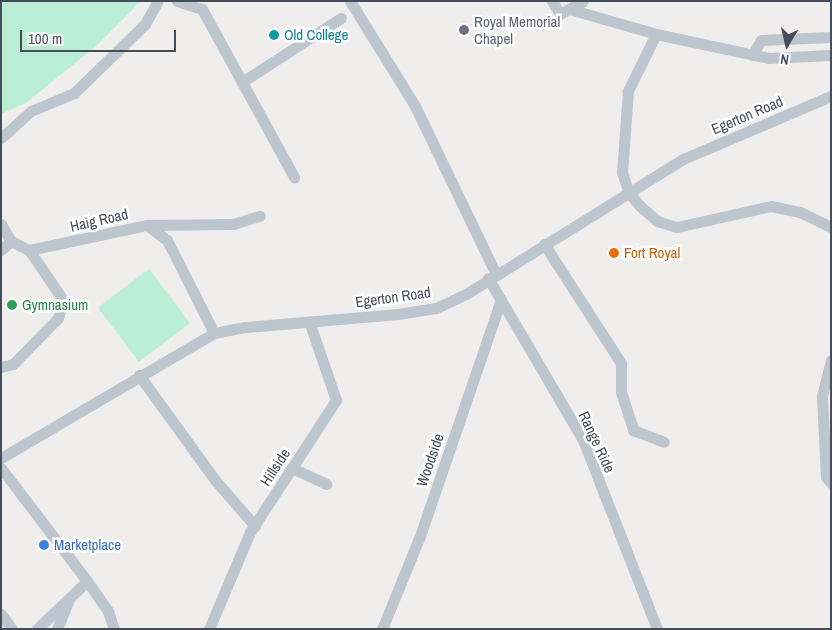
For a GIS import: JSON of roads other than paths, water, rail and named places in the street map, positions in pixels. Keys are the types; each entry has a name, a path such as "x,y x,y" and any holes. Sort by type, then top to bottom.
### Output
{"street":[{"path":"1,138 31,111 74,93 145,24 158,1"},
{"path":"177,1 202,9 294,177"},
{"name":"Range Ride","path":"350,1 415,106 492,276 500,299 583,440 657,629"},
{"path":"552,1 564,12 752,55 792,59 831,56"},
{"path":"564,12 583,1"},
{"path":"242,82 341,18"},
{"path":"656,34 628,91 622,172 629,193 657,221 677,227 771,206 800,212 831,227"},
{"path":"752,55 761,40 831,37"},
{"name":"Egerton Road","path":"1,458 139,375 214,333 309,321 398,314 436,308 683,160 831,96"},
{"path":"147,225 233,224 260,216"},
{"path":"1,224 11,241 29,250 61,297 61,308 58,318 12,364 1,367"},
{"name":"Haig Road","path":"29,250 147,225 167,240 214,333"},
{"path":"1,250 11,241"},
{"path":"544,244 621,363 621,392 633,430 664,442"},
{"name":"Woodside","path":"382,629 420,536 500,299"},
{"name":"Hillside","path":"209,629 254,526 336,400 309,321"},
{"path":"831,360 822,396 827,416 826,477 831,483"},
{"path":"139,375 214,480 254,526"},
{"path":"1,468 87,581 108,611 114,629"},
{"path":"292,468 326,484"},
{"path":"37,629 87,581"},
{"path":"57,629 68,599"},
{"path":"1,614 12,629"}],"place":[{"name":"Royal Memorial Chapel","path":"464,30"},
{"name":"Old College","path":"274,35"},
{"name":"Fort Royal","path":"614,253"},
{"name":"Gymnasium","path":"12,305"},
{"name":"Marketplace","path":"44,545"}]}
